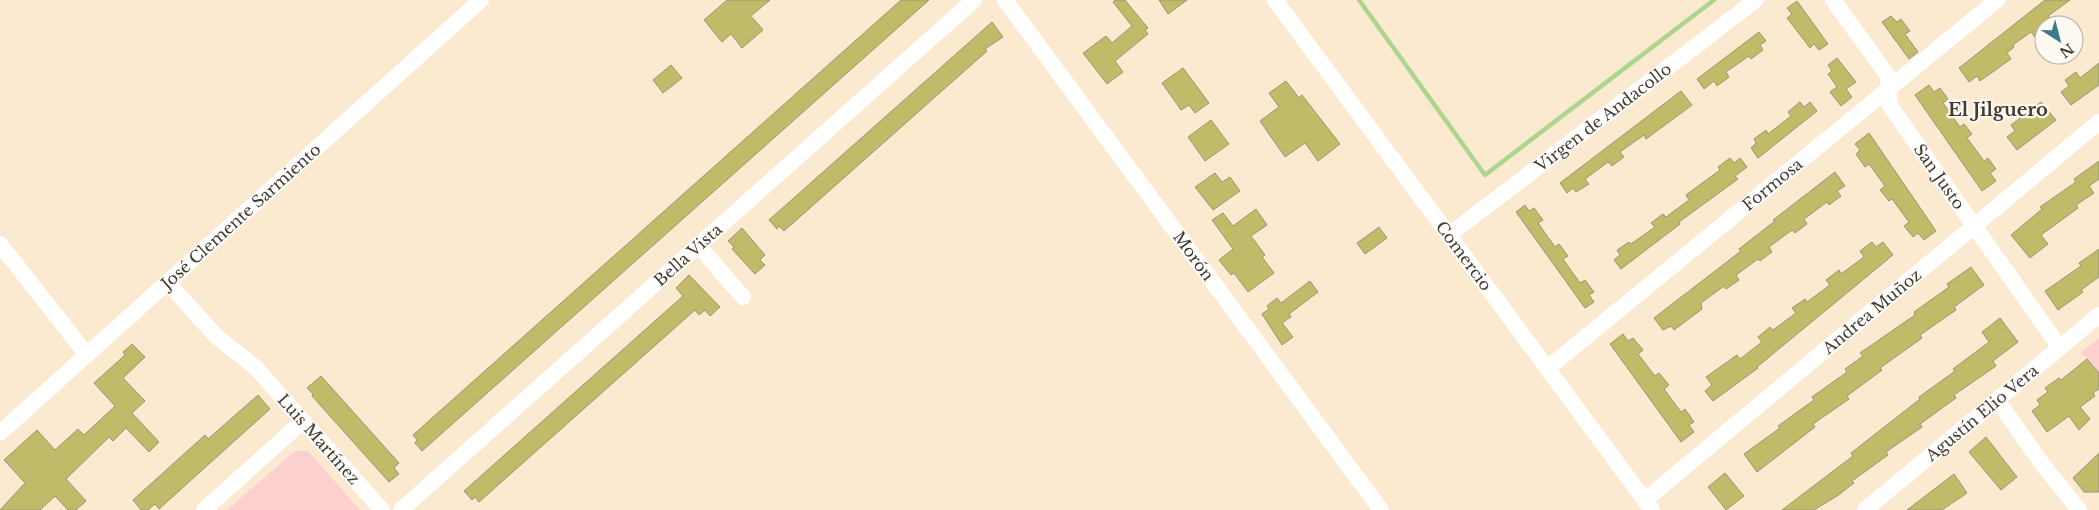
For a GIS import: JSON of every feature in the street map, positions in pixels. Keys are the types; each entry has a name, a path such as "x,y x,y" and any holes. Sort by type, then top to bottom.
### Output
{"street":[{"name":"José Clemente Sarmiento","path":"0,433 481,0"},
{"name":"Bella Vista","path":"401,510 974,0"},
{"name":"Morón","path":"1005,0 1381,510"},
{"name":"Comercio","path":"1275,0 1649,505"},
{"name":"Virgen de Andacollo","path":"1449,235 1756,0"},
{"name":"San Justo","path":"1833,0 1888,76 1890,106 1973,227 2060,348"},
{"name":"Formosa","path":"1548,368 1997,0"},
{"name":"Andrea Muñoz","path":"1649,505 1973,227 2099,122"},
{"path":"0,244 86,355"},
{"path":"698,246 743,298"},
{"name":"Luis Martínez","path":"168,282 216,336 256,368 382,510"},
{"name":"Agustín Elio Vera","path":"1865,510 2099,315"},
{"path":"1997,400 2043,465 2079,510"},
{"path":"204,510 303,421"}],"shaded area":[{"path":"2099,338 2099,373 2081,352"},
{"path":"295,451 308,451 360,510 227,510"}],"building":[{"path":"727,0 770,0 751,16 763,30 742,48 731,34 722,42 704,20"},
{"path":"901,0 929,0 422,451 415,443 417,440 413,435"},
{"path":"1115,0 1125,0 1148,28 1145,30 1148,34 1115,61 1123,72 1107,84 1083,53 1106,36 1112,43 1132,26 1113,2"},
{"path":"1159,0 1187,0 1168,14"},
{"path":"2045,0 2070,0 2049,15 2034,15 2034,36 2031,32 2013,45 2014,47 2007,53 2011,59 1980,81 1977,76 1969,82 1959,68"},
{"path":"1797,1 1828,44 1819,50 1814,44 1810,48 1787,18 1792,14 1787,8"},
{"path":"1891,16 1897,22 1901,19 1910,31 1905,34 1918,52 1909,59 1882,22"},
{"path":"992,22 1003,37 985,49 987,51 784,231 779,226 777,229 769,220"},
{"path":"1759,32 1766,41 1760,45 1763,50 1751,59 1749,56 1726,72 1729,77 1717,86 1714,81 1704,89 1697,79"},
{"path":"1837,58 1856,82 1846,89 1852,97 1841,106 1830,92 1837,87 1828,74 1832,71 1828,65"},
{"path":"2099,63 2099,85 2071,105 2061,92 2069,86 2065,80 2076,72 2080,78"},
{"path":"671,65 682,78 663,93 653,80"},
{"path":"1183,68 1209,103 1195,113 1189,105 1181,110 1162,83"},
{"path":"1286,81 1299,98 1302,95 1340,144 1318,161 1305,143 1285,157 1260,121 1279,107 1269,93"},
{"path":"1929,85 1934,92 1940,88 1948,99 1943,103 1960,127 1964,124 1972,134 1967,138 1984,161 1988,158 1996,169 1990,173 1996,181 1982,191 1915,95"},
{"path":"1681,91 1692,105 1646,139 1644,135 1620,152 1624,157 1612,166 1608,162 1585,179 1589,184 1576,192 1573,188 1567,193 1560,183"},
{"path":"1800,102 1804,107 1810,102 1817,111 1758,158 1751,148 1756,143 1754,139 1766,130 1768,134 1791,116 1788,112"},
{"path":"2041,102 2056,120 2017,150 2007,137 2015,131 2011,125"},
{"path":"1211,120 1229,144 1205,161 1188,137"},
{"path":"1869,133 1936,231 1924,240 1918,233 1913,237 1904,226 1909,222 1892,199 1889,201 1880,190 1885,186 1869,164 1865,167 1856,154 1860,150 1855,144"},
{"path":"1730,158 1734,163 1740,158 1747,167 1735,176 1738,179 1679,222 1680,224 1621,269 1614,260 1620,255 1617,250 1629,242 1631,244 1655,227 1651,223 1663,214 1666,217 1689,200 1686,195 1720,170 1718,167"},
{"path":"2099,161 2099,179 2089,186 2094,193 2076,205 2078,208 2041,235 2048,244 2030,258 2011,235 2042,209 2040,207 2076,182 2074,179"},
{"path":"1835,172 1845,186 1837,191 1841,196 1829,205 1827,202 1804,219 1807,224 1795,233 1792,230 1769,247 1772,252 1760,261 1758,259 1736,275 1739,280 1726,289 1724,286 1701,303 1702,309 1674,330 1671,326 1663,330 1654,318 1741,251 1739,249 1775,221 1773,220"},
{"path":"1215,173 1222,182 1230,177 1240,191 1213,210 1195,187"},
{"path":"1525,205 1529,211 1534,208 1543,220 1538,223 1555,247 1559,244 1568,256 1563,259 1580,283 1585,280 1594,292 1589,295 1594,302 1585,308 1516,212"},
{"path":"1256,209 1267,225 1251,236 1265,255 1262,257 1274,273 1248,292 1234,273 1231,275 1219,260 1233,249 1212,220 1223,213 1233,226"},
{"path":"1379,227 1387,238 1365,254 1357,243"},
{"path":"742,228 765,255 760,260 765,265 755,274 732,249 734,247 728,241"},
{"path":"1872,242 1876,247 1883,242 1893,255 1758,368 1713,401 1705,391 1712,385 1706,377 1737,355 1740,359 1762,342 1758,337 1770,327 1773,330 1796,313 1792,308 1805,299 1807,302 1830,285 1826,280 1839,270 1841,274 1864,257 1860,251"},
{"path":"2099,249 2099,277 2081,290 2083,292 2058,310 2045,291 2081,266 2079,263"},
{"path":"1971,267 1984,285 1954,307 1956,310 1920,335 1922,338 1880,368 1882,370 1847,396 1849,399 1813,424 1815,427 1757,472 1744,454 1814,400 1812,397 1847,372 1845,369 1863,356 1860,353 1915,315 1914,312 1949,287 1947,284"},
{"path":"689,275 720,307 710,316 705,310 699,315 695,310 479,502 475,497 472,500 464,491 683,296 676,288"},
{"path":"1310,281 1318,292 1289,314 1291,317 1282,323 1293,337 1282,345 1262,314 1269,309 1267,306 1277,298 1281,303"},
{"path":"2000,318 2018,342 1993,361 1996,366 1954,395 1956,398 1920,424 1922,427 1886,452 1888,455 1852,481 1854,483 1837,496 1814,510 1782,510 1853,456 1851,453 1920,399 1919,397 1955,371 1953,369 1989,342 1982,332"},
{"path":"1623,334 1628,341 1633,338 1643,350 1638,354 1655,376 1659,373 1669,385 1664,389 1681,412 1685,409 1694,422 1689,425 1694,432 1681,442 1610,344"},
{"path":"132,344 145,357 123,378 145,401 132,413 159,442 149,452 126,428 113,441 109,437 66,479 86,501 76,510 68,510 55,496 40,510 0,510 25,483 4,460 37,430 55,450 78,429 84,435 115,406 94,383 125,355 123,352"},
{"path":"2087,359 2099,373 2099,389 2093,393 2095,396 2080,407 2090,419 2079,430 2069,416 2047,432 2032,411 2040,405 2037,400 2048,392 2045,388 2059,378 2061,380"},
{"path":"321,376 399,463 394,468 399,474 389,482 312,396 313,394 307,388"},
{"path":"258,395 270,409 159,509 155,504 148,510 141,510 133,500 205,435 208,439"},
{"path":"1986,437 2017,477 2001,490 1969,452"},
{"path":"2099,453 2099,492 2084,492 2073,478"},
{"path":"1725,473 1744,496 1726,510 1708,487"},
{"path":"1954,474 1967,493 1942,510 1907,510"}],"waterway":[{"path":"1359,0 1485,175 1714,0"}],"district":[{"name":"El Jilguero","path":"1998,110"}]}
